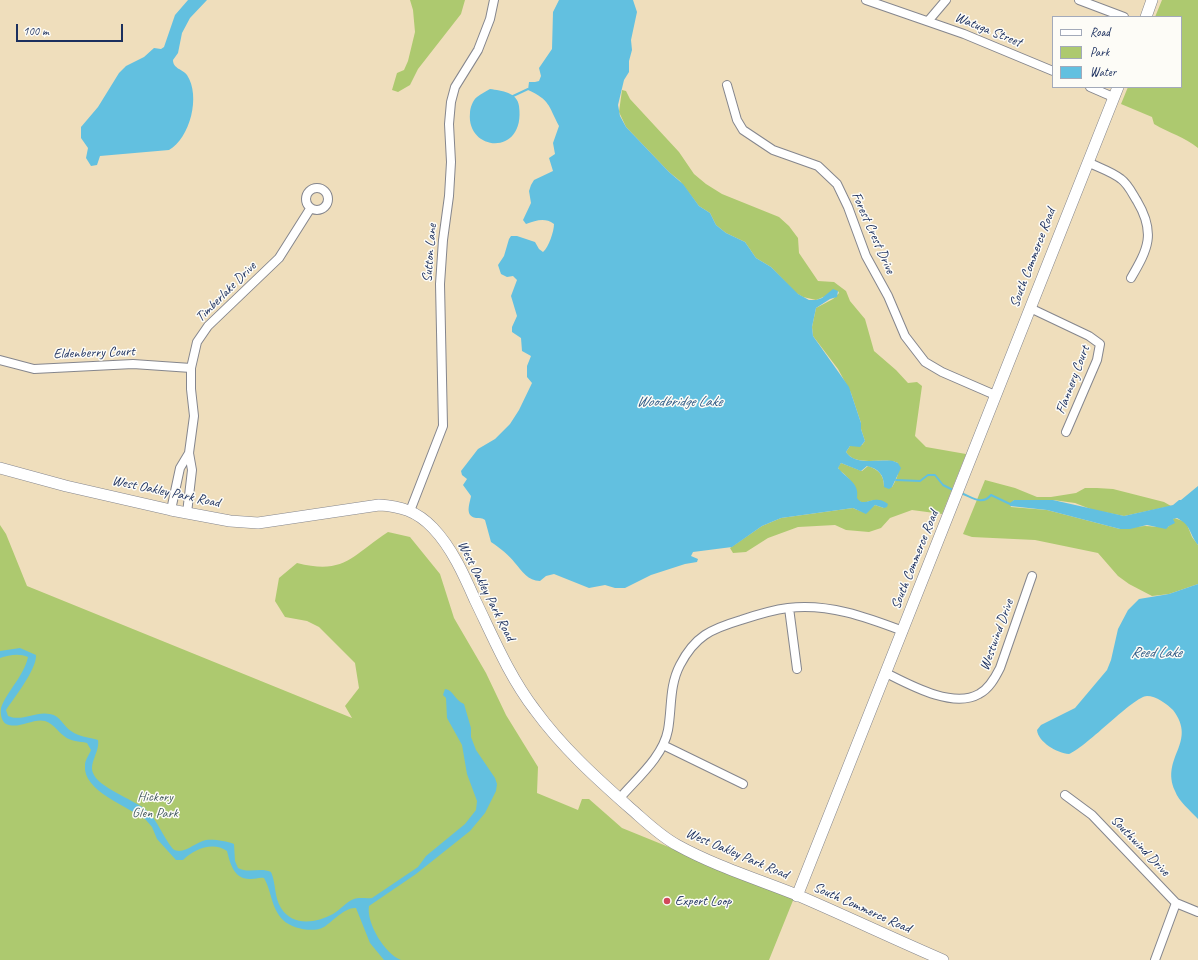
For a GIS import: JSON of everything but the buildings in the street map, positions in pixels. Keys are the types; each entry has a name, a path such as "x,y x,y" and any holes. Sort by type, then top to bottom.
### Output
{"street":[{"name":"Sutton Lane","path":"410,511 443,426 440,284 443,240 449,196 451,162 449,124 451,102 455,87 478,50 490,18 494,0"},
{"name":"Watuga Street","path":"866,0 929,20 1052,71"},
{"path":"929,20 946,0"},
{"path":"1079,0 1121,16"},
{"path":"1146,16 1152,0"},
{"name":"Forest Crest Drive","path":"727,85 737,120 744,130 773,150 818,166 837,184 848,208 866,256 888,296 905,336 925,362 942,372 996,395"},
{"path":"1095,88 1116,92"},
{"name":"South Commerce Road","path":"943,960 797,896 1116,92"},
{"path":"1088,162 1122,179 1145,214 1148,233 1146,251 1131,278"},
{"name":"Timberlake Drive","path":"187,513 192,470 189,453 194,416 191,389 191,368 197,342 208,326 279,258 310,209"},
{"name":"Flannery Court","path":"1030,308 1090,336 1100,344 1097,360 1066,432"},
{"name":"Eldenberry Court","path":"0,360 34,369 133,364 191,368"},
{"name":"Timberlake Drive","path":"171,510 180,468 189,453"},
{"name":"West Oakley Park Road","path":"0,468 66,486 171,510 230,521 258,522 378,505 398,506 410,511 432,527 449,549 467,582 503,660 533,708 561,742 592,775 652,828 676,845 704,859 797,896"},
{"name":"Westwind Drive","path":"886,673 914,686 947,697 968,698 980,694 993,682 1000,668 1032,576"},
{"path":"619,799 663,745 668,730 674,679 685,656 696,642 722,625 789,608 810,607 843,610 903,631"},
{"path":"789,608 797,669"},
{"path":"663,745 742,784"},
{"name":"Southwind Drive","path":"1065,796 1092,815 1176,903 1198,912"},
{"path":"1155,960 1176,903"}],"green space":[{"path":"410,0 465,0 461,14 418,69 410,85 398,92 392,90 397,73 404,70 408,61 415,32 413,10"},
{"path":"1162,0 1198,0 1198,148 1188,141 1154,124 1152,117 1121,104 1128,88 1182,88 1182,16 1155,16"},
{"path":"622,90 626,91 630,99 679,152 694,174 706,184 722,194 779,217 789,226 798,238 799,253 818,281 834,282 846,291 850,301 865,319 874,351 896,370 908,383 917,382 922,386 915,436 926,447 966,454 942,514 912,510 890,518 881,528 869,532 846,530 835,525 798,527 768,538 746,552 733,553 730,548 762,526 781,518 853,508 865,512 875,505 884,508 874,500 863,503 857,500 856,491 852,483 839,470 838,467 841,463 862,471 868,466 875,469 882,476 884,487 892,487 898,475 898,463 892,461 863,461 850,457 846,452 850,446 862,445 865,441 861,429 861,423 851,393 838,369 813,336 812,327 816,308 833,299 839,293 838,291 816,300 803,297 796,293 771,267 756,258 745,242 726,233 716,225 710,213 699,206 680,181 669,172 626,127 619,112"},
{"path":"985,480 1015,488 1037,497 1051,497 1076,493 1085,488 1097,488 1113,489 1164,502 1171,506 1124,516 1093,510 1075,503 1053,500 1014,500 1010,505 1011,507 1047,510 1120,529 1139,526 1168,527 1174,518 1186,522 1192,537 1198,545 1198,584 1169,594 1152,596 1129,584 1118,576 1098,553 1035,540 972,537 963,534"},
{"name":"Hickory Glen Park","path":"0,525 6,534 27,586 352,718 345,706 359,688 355,663 319,627 307,621 285,617 275,601 279,578 297,563 326,567 347,561 388,532 410,537 440,574 454,618 486,673 506,715 538,767 537,793 578,810 582,799 589,799 622,828 794,898 769,960 0,960"}],"water":[{"path":"188,0 207,0 190,18 182,33 178,53 173,60 176,67 187,75 193,94 191,116 188,127 183,136 169,150 100,156 97,165 91,166 86,158 88,148 81,138 81,127 98,107 119,73 126,66 144,57 154,48 161,49 164,47 175,15"},
{"name":"Woodbridge Lake","path":"559,0 633,0 637,12 631,40 632,50 629,61 629,72 624,80 618,105 620,116 626,127 669,172 683,184 699,206 710,213 716,225 726,233 745,242 756,258 771,267 798,294 809,300 816,300 822,298 833,289 838,291 837,297 830,299 816,308 812,327 813,336 849,387 861,423 861,429 865,441 860,447 850,446 846,452 855,459 868,461 893,461 898,463 901,468 892,487 889,489 884,487 883,479 880,473 871,467 867,466 861,471 841,463 838,468 852,481 856,488 857,498 859,501 864,502 881,500 888,504 887,507 884,508 875,505 866,514 853,508 781,518 762,526 732,547 693,552 691,556 698,559 697,562 685,564 651,575 625,588 615,588 605,585 589,588 554,574 546,576 540,581 536,581 523,572 507,554 491,542 485,520 482,518 472,517 470,515 469,509 471,496 463,485 467,479 462,475 461,471 478,449 495,439 510,424 519,410 532,383 527,377 527,366 531,356 522,351 521,338 512,332 512,327 517,316 511,296 517,280 513,276 507,277 501,274 498,265 504,256 511,236 517,236 535,242 539,249 543,252 549,243 553,231 554,224 550,222 540,220 526,224 523,220 531,203 529,191 534,180 553,171 549,158 555,154 553,143 559,126 545,100 528,90 529,82 539,81 541,76 539,68 552,49 553,12"},
{"path":"490,89 508,93 518,101 519,123 514,134 506,141 496,143 486,141 477,136 471,126 470,111 473,102 477,97"},
{"path":"1198,486 1198,545 1188,527 1177,518 1173,519 1175,523 1166,529 1147,525 1130,529 1120,529 1047,510 1010,506 1010,503 1014,500 1053,500 1124,516 1173,505"},
{"name":"Reed Lake","path":"1198,584 1198,819 1177,795 1172,779 1174,759 1181,741 1182,732 1180,722 1173,710 1168,705 1154,697 1147,696 1132,704 1087,742 1069,754 1059,752 1044,743 1037,730 1041,725 1075,708 1107,670 1111,660 1118,629 1128,610 1139,599 1169,594"},
{"path":"20,648 36,655 35,661 29,675 6,710 8,716 18,718 44,713 54,715 74,733 98,740 98,749 92,765 93,773 96,778 108,788 145,809 153,818 173,849 177,851 185,850 206,840 220,840 234,844 235,861 238,868 242,870 263,870 271,872 277,899 281,908 286,914 298,921 305,922 319,920 333,914 354,899 372,898 418,867 426,856 465,824 476,810 477,801 467,774 462,745 447,718 446,698 443,695 445,689 450,691 464,704 471,728 471,737 476,750 495,778 497,784 496,791 485,813 470,831 416,874 369,906 370,921 378,937 383,945 395,957 401,960 384,960 370,943 356,908 343,912 320,929 309,930 292,926 283,920 276,910 264,878 245,879 240,877 231,865 227,851 222,848 204,848 187,856 183,860 176,860 157,839 152,827 146,820 108,797 91,783 86,774 85,765 86,759 91,750 87,743 67,738 51,724 41,720 14,726 5,723 1,716 1,708 23,671 28,657 14,655 0,658 0,651"}],"waterway":[{"path":"511,97 528,89"},
{"path":"896,480 920,481 928,475 935,475 943,485 953,490"},
{"path":"961,493 977,500 984,500 991,495 1010,504"}],"place":[{"name":"Expert Loop","path":"667,901"}]}
